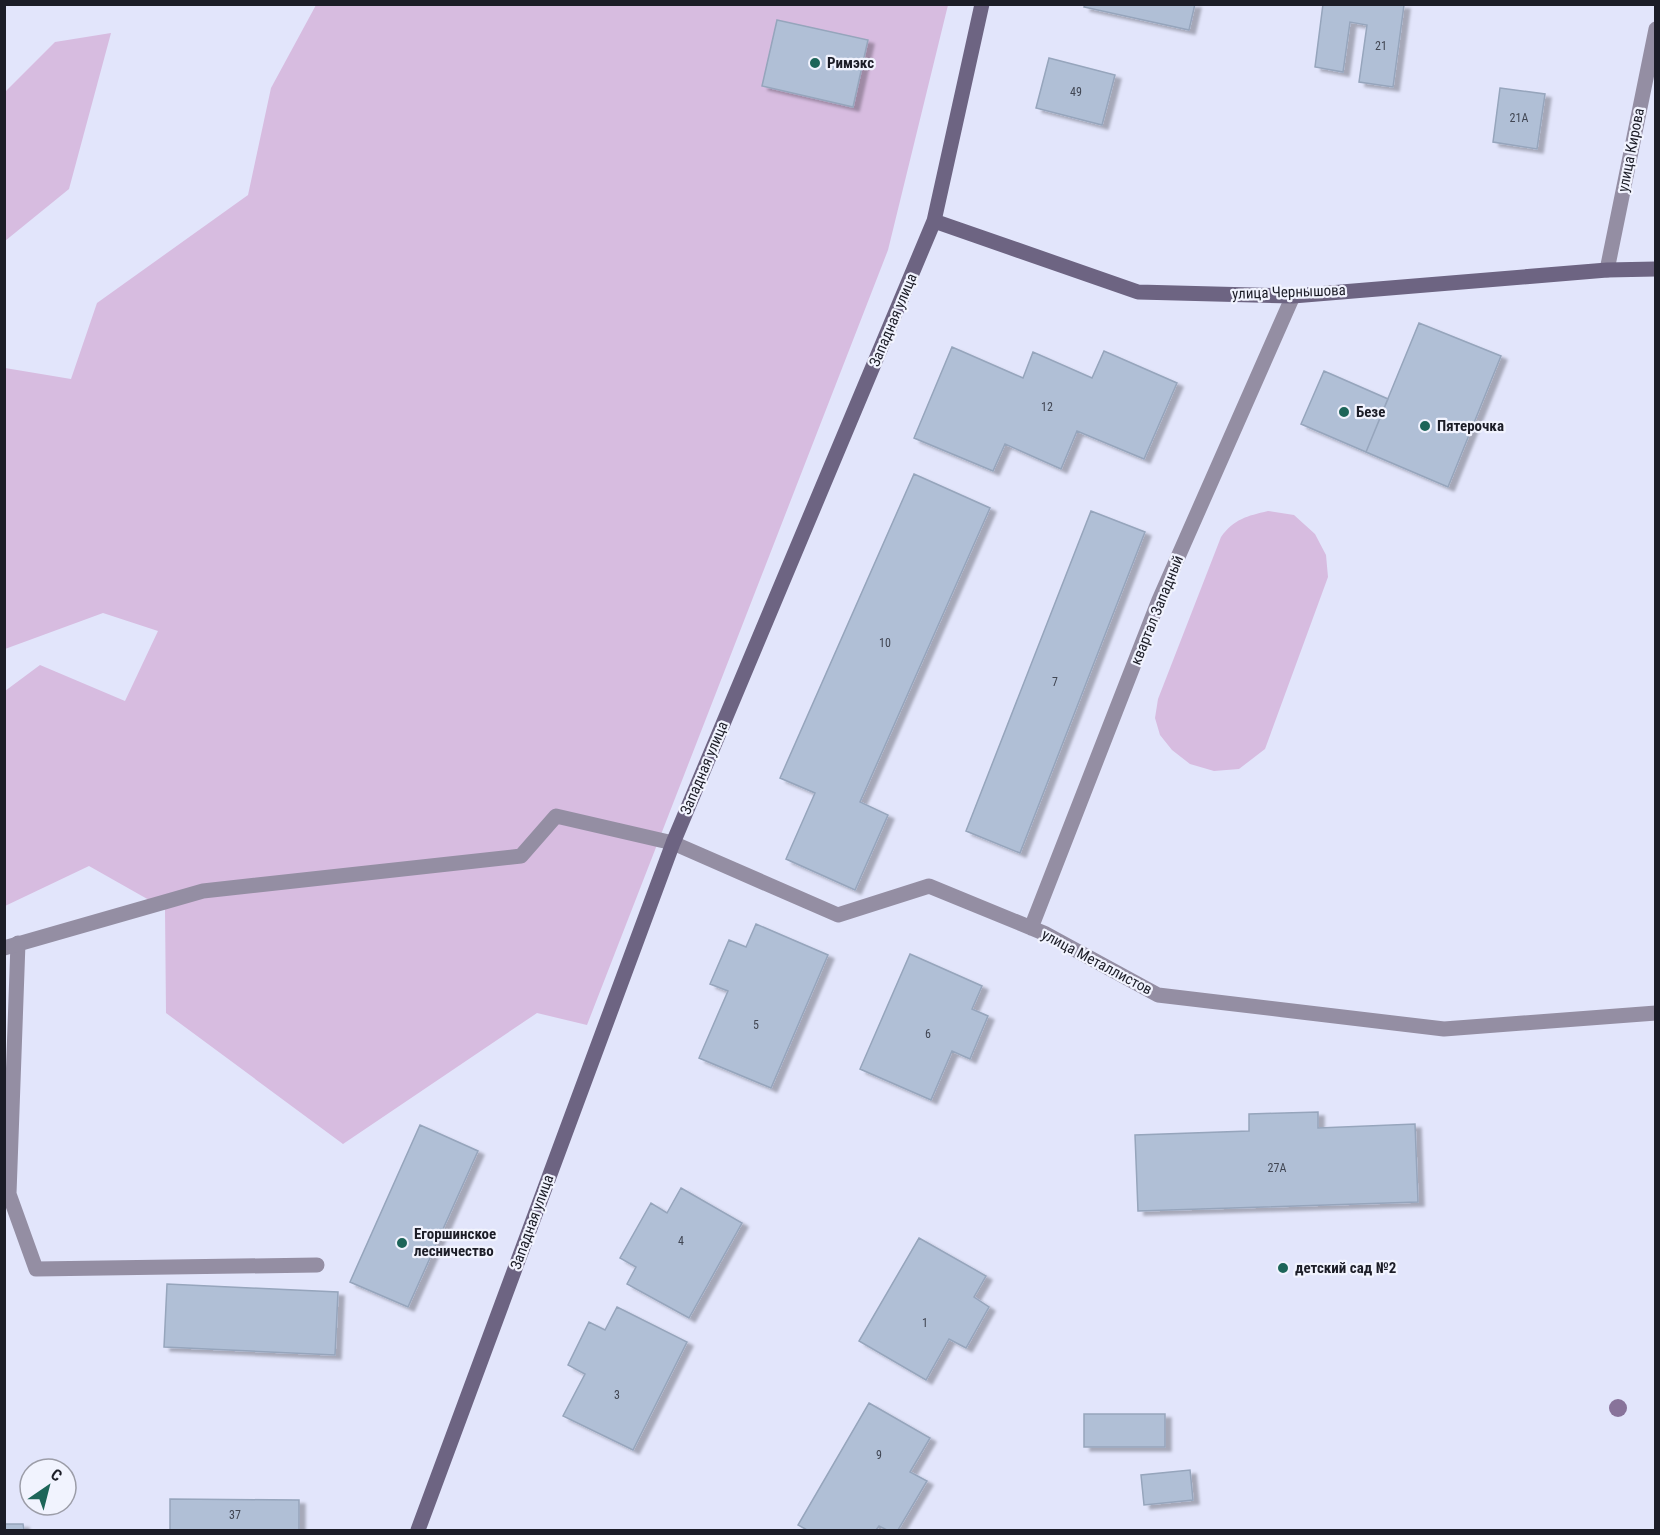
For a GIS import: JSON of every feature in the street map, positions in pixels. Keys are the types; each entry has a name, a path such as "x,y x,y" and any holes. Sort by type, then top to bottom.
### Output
{"street":[{"name":"Западная улица","path":"418,1530 673,843 934,221 982,4"},
{"name":"улица Кирова","path":"1607,270 1656,29"},
{"name":"улица Чернышова","path":"934,221 1138,292 1293,296 1607,270 1656,269"},
{"name":"квартал Западный","path":"1031,928 1159,600 1293,296"},
{"name":"улица Металлистов","path":"11,945 203,891 521,856 556,816 673,843 838,915 929,886 1031,928 1158,995 1444,1029 1656,1013"},
{"path":"11,945 7,1197 36,1269 317,1265"}],"shaded area":[{"path":"316,5 948,5 888,250 587,1025 537,1013 343,1144 166,1013 165,909 89,866 5,906 5,691 40,665 125,701 158,631 103,613 5,649 5,368 71,379 97,303 248,195 271,88"},
{"path":"111,33 69,189 5,241 5,92 55,42"},
{"path":"1268,511 1294,515 1315,534 1326,555 1328,577 1265,749 1239,769 1214,771 1190,764 1172,750 1160,735 1155,718 1158,699 1221,537 1231,526 1242,519"}],"building":[{"path":"1085,4 1195,4 1189,30 1084,7"},
{"path":"1323,4 1404,5 1393,87 1359,82 1367,25 1350,22 1343,72 1315,67"},
{"name":"Римэкс","path":"777,20 868,40 853,107 762,86"},
{"path":"1049,58 1115,75 1102,125 1036,108"},
{"path":"1500,88 1545,94 1537,149 1493,142"},
{"name":"Пятерочка","path":"1419,323 1501,356 1448,487 1366,452"},
{"path":"952,347 1023,378 1033,352 1092,378 1104,351 1177,383 1144,459 1077,431 1061,469 1005,444 993,471 914,438"},
{"name":"Безе","path":"1324,371 1388,399 1366,452 1301,424"},
{"path":"914,474 990,508 860,802 888,815 855,890 786,859 815,793 780,778"},
{"path":"1091,511 1145,532 1020,853 966,831"},
{"path":"756,924 828,955 771,1088 699,1058 728,991 710,984 729,940 746,947"},
{"path":"910,954 982,986 972,1009 988,1016 970,1059 952,1051 931,1100 860,1069"},
{"path":"1318,1112 1318,1128 1415,1124 1418,1202 1138,1211 1135,1135 1249,1131 1249,1114"},
{"name":"Егоршинское лесничество","path":"420,1125 478,1151 408,1307 350,1282"},
{"path":"681,1188 742,1223 689,1318 627,1284 636,1267 620,1258 651,1203 667,1213"},
{"path":"919,1238 986,1276 974,1297 989,1307 966,1348 949,1339 926,1380 859,1341"},
{"path":"167,1284 338,1292 335,1355 164,1347"},
{"path":"617,1307 687,1342 633,1450 563,1416 585,1374 568,1365 589,1322 605,1330"},
{"path":"869,1403 930,1438 910,1472 927,1481 898,1530 887,1530 879,1526 876,1530 807,1530 798,1525"},
{"path":"1084,1414 1165,1414 1165,1447 1084,1447"},
{"path":"1190,1470 1193,1500 1144,1505 1141,1475"},
{"path":"170,1499 299,1500 299,1530 170,1530"},
{"path":"4,1524 23,1524 24,1530 4,1530"}],"place":[{"name":"Римэкс","path":"815,63"},
{"name":"Безе","path":"1344,412"},
{"name":"Пятерочка","path":"1425,426"},
{"name":"Егоршинское лесничество","path":"402,1243"},
{"name":"детский сад №2","path":"1283,1268"}]}
